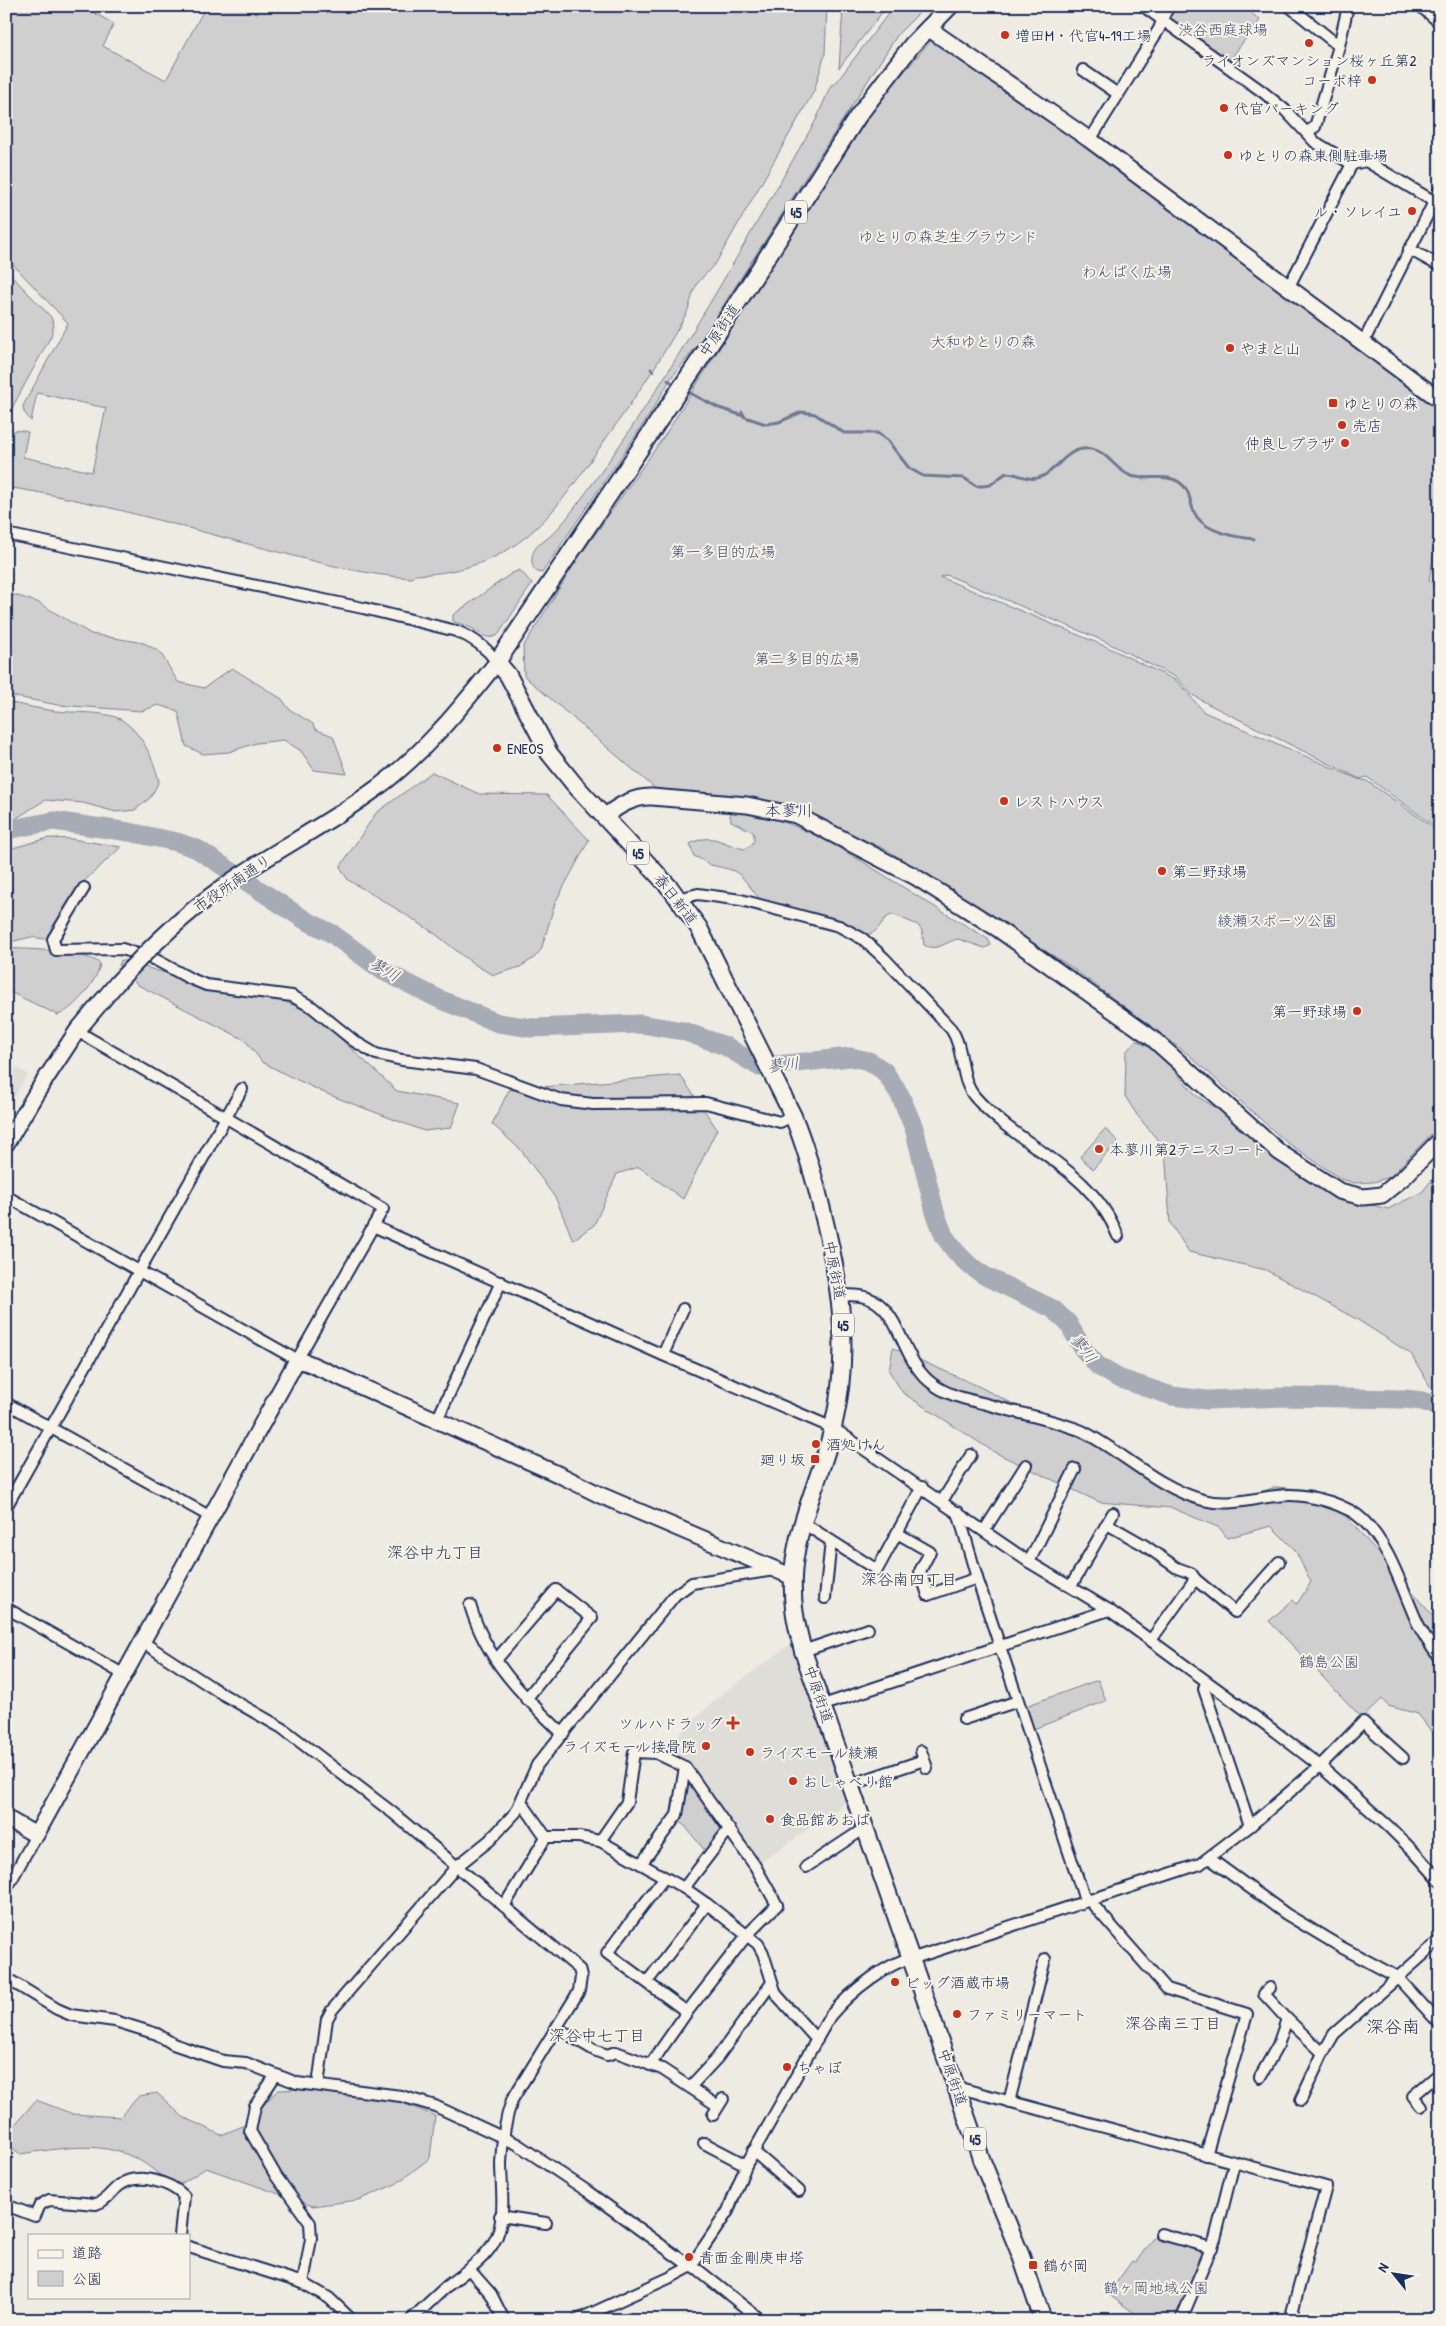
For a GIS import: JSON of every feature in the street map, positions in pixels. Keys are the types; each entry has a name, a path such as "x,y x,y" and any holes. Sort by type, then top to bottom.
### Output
{"main road":[{"name":"中原街道","path":"497,662 681,387 858,116 912,45 950,6"},
{"name":"春日新道","path":"497,662 508,675 549,752 574,784 678,899 699,928 762,1054"},
{"name":"中原街道","path":"762,1054 793,1116 811,1165 841,1296 843,1324 843,1366 833,1428 803,1523 793,1578 794,1612 803,1651 910,1957 982,2161 1021,2256 1043,2320"}],"street":[{"path":"1143,6 1162,22 1263,92 1315,142 1352,164 1366,161 1436,203"},
{"path":"1090,140 1162,22 1164,13 1170,6"},
{"path":"1289,6 1339,46"},
{"path":"1306,132 1315,127 1339,46 1348,6"},
{"path":"1420,6 1440,24"},
{"path":"928,28 1090,140 1440,400"},
{"path":"1083,70 1118,94"},
{"path":"1288,288 1352,164"},
{"path":"1363,343 1409,249 1436,203 1440,190"},
{"path":"1409,249 1440,266"},
{"path":"6,534 363,608 456,631 468,635 486,648 497,662"},
{"name":"市役所南通り","path":"6,1144 77,1031 151,946 201,903 242,874 341,814 404,768 440,730 497,662"},
{"path":"605,817 635,799 652,797 770,808 796,814 816,824 914,876 1065,975 1152,1038 1279,1152 1339,1191 1363,1197 1382,1195 1404,1177 1440,1140"},
{"path":"84,888 53,939 56,950 122,949 156,960 188,978 206,985 292,996 312,1007 354,1041 376,1054 402,1060 476,1069 561,1100 593,1104 706,1103 780,1122 793,1116"},
{"path":"678,899 698,894 741,900 839,926 863,939 885,959 951,1029 959,1040 964,1071 973,1094 987,1110 1073,1174 1088,1188 1118,1236"},
{"path":"6,1890 209,1516 383,1208 77,1031"},
{"path":"6,1507 242,1089"},
{"path":"6,1196 297,1360 308,1363 562,1476 600,1496 690,1532 793,1578"},
{"path":"373,1226 663,1355 833,1428 922,1487 1029,1562 1109,1610 1320,1766 1415,1852 1440,1881"},
{"path":"437,1420 501,1282"},
{"path":"841,1296 864,1295 882,1306 893,1320 918,1371 942,1391 1082,1431 1163,1483 1182,1493 1204,1500 1225,1503 1246,1502 1288,1494 1305,1496 1346,1508 1363,1520 1377,1537 1422,1632 1440,1659"},
{"path":"663,1355 683,1309"},
{"path":"6,1404 209,1516"},
{"path":"942,1501 971,1455"},
{"path":"984,1531 1026,1465"},
{"path":"1029,1562 1074,1470"},
{"path":"803,1523 877,1570 922,1487"},
{"path":"958,1512 977,1578 1086,1900 1167,1989 1246,2014 1206,2156"},
{"path":"1070,1586 1113,1513"},
{"path":"1106,1524 1144,1545 1177,1568 1191,1573 1194,1580 1235,1612 1279,1562"},
{"path":"897,1533 930,1552 920,1571 928,1595 977,1578"},
{"path":"826,1598 831,1541"},
{"path":"318,2085 327,2019 332,2010 456,1866 490,1840 522,1803 537,1766 675,1595 692,1583 774,1570"},
{"path":"1151,1640 1194,1580"},
{"path":"496,1660 556,1590 592,1618 526,1699"},
{"path":"470,1605 482,1635 508,1680 563,1734"},
{"path":"6,1608 123,1674"},
{"path":"822,1705 1109,1610"},
{"path":"803,1651 868,1629"},
{"path":"141,1641 219,1692 282,1728 393,1813 579,1969 581,1977 579,1991 512,2100 506,2115 503,2137 500,2216 498,2233 494,2242 469,2270 412,2320"},
{"path":"1206,1682 1204,1689 1250,1826"},
{"path":"964,1719 1018,1701"},
{"path":"577,2320 671,2277 690,2266 728,2212 753,2152 830,2016 844,1999 903,1959 920,1956 1200,1864 1250,1826 1320,1766 1363,1722 1403,1758"},
{"path":"600,1841 627,1802 634,1752 656,1753 685,1768 728,1828 777,1905 747,1935 687,2012 650,2064"},
{"path":"850,1785 924,1760"},
{"path":"642,1864 677,1815 685,1768"},
{"path":"522,1803 546,1837"},
{"path":"6,1818 36,1834"},
{"path":"684,1888 728,1828"},
{"path":"806,1868 865,1828"},
{"path":"504,1906 546,1837"},
{"path":"546,1837 579,1837 600,1841 684,1888 707,1904 758,1944 776,1994 817,2040"},
{"path":"1209,1858 1286,1914 1341,1947 1398,1977 1440,2024"},
{"path":"664,1878 607,1953 687,2012"},
{"path":"647,1982 707,1904"},
{"path":"1302,2100 1323,2053 1334,2034 1440,1940"},
{"path":"1009,2102 1045,1959"},
{"path":"6,1978 57,2009 71,2015 115,2020 157,2034 173,2044 223,2061 246,2063 275,2076 298,2083 400,2096 435,2106 503,2137 587,2191 761,2320"},
{"path":"690,2087 717,2058 771,1984"},
{"path":"1264,1994 1323,2053"},
{"path":"1260,2077 1278,2045 1287,2019"},
{"path":"557,2028 594,2050 607,2054 616,2052 662,2069 718,2107"},
{"path":"1421,2106 1413,2096 1440,2073"},
{"path":"275,2076 255,2106 250,2131 276,2176 310,2223 311,2239 303,2283"},
{"path":"956,2087 1326,2187 1290,2320"},
{"path":"704,2143 746,2165"},
{"path":"753,2152 800,2191"},
{"path":"1181,2320 1212,2248 1234,2163"},
{"path":"6,2206 35,2216 40,2205 48,2200 96,2204 103,2202 120,2185 129,2181 156,2181 175,2188 184,2196 180,2234"},
{"path":"500,2216 546,2223"},
{"path":"1161,2234 1212,2248"},
{"path":"190,2247 303,2283 329,2298 352,2320"},
{"path":"469,2270 491,2294 504,2320"}],"shaded area":[{"path":"6,1062 28,1074 6,1111"},
{"name":"ライズモール綾瀬","path":"795,1644 848,1801 760,1863 690,1761 663,1749 722,1694 788,1646"}],"green space":[{"path":"6,6 82,6 114,24 103,46 166,80 206,6 827,6 825,54 814,91 717,261 697,284 687,312 667,347 588,465 550,514 530,534 507,550 481,563 450,571 414,575 412,578 343,568 107,507 6,487 6,439 15,431 28,432 23,457 92,472 106,408 37,393 31,421 24,412 23,406 68,323 6,257"},
{"path":"843,6 887,6 839,68"},
{"path":"894,6 926,6 898,34 697,346 671,378 650,414 542,573 538,572 532,564 532,556 535,549 555,532 568,517 669,371 816,120 831,85 835,84"},
{"name":"渋谷西庭球場","path":"1176,6 1242,6 1260,20 1228,62 1169,20 1168,16"},
{"path":"934,37 1021,98 1440,408 1440,533 1429,580 1440,595 1440,830 1367,777 1360,779 1208,704 1191,694 1177,678 1104,641 947,575 940,577 1107,647 1177,681 1204,712 1358,779 1367,781 1440,832 1440,1125 1390,1177 1374,1182 1355,1183 1341,1179 1285,1141 1189,1055 1071,967 887,850 798,810 775,803 732,797 658,791 524,676 523,647 577,560 665,435 834,166 881,99"},
{"path":"6,270 51,317 54,325 51,336 6,419"},
{"path":"520,570 532,584 498,635 486,637 467,626 453,621 453,615 512,573"},
{"path":"15,595 37,602 91,634 144,643 160,652 178,682 204,688 232,668 282,699 289,709 313,724 315,729 333,736 347,774 314,770 301,751 284,740 256,743 229,752 203,754 186,746 178,711 158,705 142,711 58,705 6,695 6,598"},
{"path":"6,702 55,711 114,716 120,719 140,738 154,764 159,782 150,798 135,810 116,812 83,803 45,800 6,825"},
{"path":"432,772 479,794 547,795 589,840 555,903 541,950 534,958 520,967 494,975 486,971 434,933 348,880 340,867 376,813"},
{"path":"734,811 757,814 779,820 822,839 988,939 991,945 985,948 958,939 937,947 929,947 924,945 922,931 918,925 894,915 886,918 876,931 872,933 855,934 811,925 782,914 760,899 738,873 711,865 694,856 690,844 698,840 718,840 745,849 752,844 754,840 753,832 731,821 730,815"},
{"path":"48,838 72,839 121,847 81,884 80,893 51,940 31,937 6,943 6,850"},
{"path":"6,948 79,955 100,963 99,970 78,1001 58,1015 6,990"},
{"path":"121,960 182,978 275,998 314,1014 397,1091 460,1103 451,1128 424,1131 327,1094 289,1076 262,1062 245,1040 138,985 119,966"},
{"path":"1136,1040 1157,1052 1197,1096 1364,1203 1388,1209 1422,1192 1440,1170 1440,1403 1411,1354 1358,1320 1266,1270 1189,1252 1170,1223 1165,1149 1137,1115 1125,1096 1126,1052"},
{"path":"680,1075 717,1129 683,1199 639,1167 617,1174 594,1225 573,1240 556,1199 521,1150 492,1124 509,1090"},
{"name":"本蓼川第2テニスコート","path":"1105,1129 1118,1141 1093,1169 1080,1157"},
{"name":"鶴島公園","path":"893,1348 978,1386 1182,1490 1234,1500 1276,1487 1312,1490 1337,1506 1440,1624 1440,1743 1418,1714 1388,1706 1382,1699 1362,1718 1269,1621 1293,1600 1297,1604 1311,1582 1295,1550 1271,1526 1227,1538 1220,1528 1172,1508 1099,1502 994,1452 903,1393 889,1371"},
{"path":"1098,1680 1106,1701 1031,1730 1023,1707"},
{"path":"692,1785 721,1826 720,1834 706,1852 685,1826 677,1820 686,1786"},
{"path":"336,2088 391,2098 435,2116 430,2158 396,2184 358,2200 313,2206 206,2168 176,2187 140,2161 121,2152 78,2147 20,2154 6,2143 6,2135 36,2100 73,2114 120,2117 139,2096 157,2093 183,2117 221,2135 243,2126 278,2090"},
{"name":"鶴ヶ岡地域公園","path":"1155,2235 1204,2248 1206,2252 1177,2320 1144,2320 1108,2294 1132,2261 1136,2262"}],"waterway":[{"path":"668,380 676,385"},
{"path":"686,391 719,408 744,416"},
{"path":"742,412 745,417 766,424 779,422 802,412 815,414 844,433 877,433 887,440 909,468 923,476 964,478 976,486 990,485 1006,473 1038,478 1076,451 1083,449 1097,450 1120,470 1131,476 1174,479 1186,489 1194,512 1204,524 1229,535 1254,539"},
{"name":"蓼川","path":"6,830 54,821 129,832 177,842 197,849 305,920 331,933 383,971 439,999 498,1023 532,1028 641,1024 683,1031 725,1046 760,1067 850,1057 869,1061 884,1071 900,1095 914,1128 935,1212 944,1236 956,1252 969,1265 985,1276 1053,1309 1068,1323 1083,1349 1098,1366 1118,1378 1172,1396 1207,1400 1287,1397 1405,1399 1422,1401 1440,1407"}],"place":[{"name":"増田M・代官4-19工場","path":"1005,35"},
{"name":"ライオンズマンション桜ヶ丘第2","path":"1309,43"},
{"name":"コーポ梓","path":"1372,80"},
{"name":"代官パーキング","path":"1224,108"},
{"name":"ゆとりの森東側駐車場","path":"1228,155"},
{"name":"ル・ソレイユ","path":"1412,211"},
{"name":"やまと山","path":"1230,348"},
{"name":"ゆとりの森","path":"1333,403"},
{"name":"売店","path":"1342,425"},
{"name":"仲良しプラザ","path":"1345,443"},
{"name":"ENEOS","path":"497,748"},
{"name":"レストハウス","path":"1004,801"},
{"name":"第二野球場","path":"1162,871"},
{"name":"第一野球場","path":"1357,1011"},
{"name":"本蓼川第2テニスコート","path":"1099,1149"},
{"name":"酒処けん","path":"816,1444"},
{"name":"廻り坂","path":"815,1459"},
{"name":"ツルハドラッグ","path":"733,1723"},
{"name":"ライズモール接骨院","path":"706,1746"},
{"name":"ライズモール綾瀬","path":"750,1752"},
{"name":"おしゃべり館","path":"793,1781"},
{"name":"食品館あおば","path":"770,1819"},
{"name":"ビッグ酒蔵市場","path":"895,1982"},
{"name":"ファミリーマート","path":"957,2014"},
{"name":"ちゃぼ","path":"787,2067"},
{"name":"青面金剛庚申塔","path":"689,2257"},
{"name":"鶴が岡","path":"1033,2265"}],"district":[{"name":"本蓼川","path":"789,810"},
{"name":"深谷中九丁目","path":"435,1552"},
{"name":"深谷南四丁目","path":"909,1579"},
{"name":"深谷南三丁目","path":"1173,2023"},
{"name":"深谷南","path":"1393,2026"},
{"name":"深谷中七丁目","path":"597,2035"}],"park label":[{"name":"ゆとりの森芝生グラウンド","path":"948,236"},
{"name":"わんぱく広場","path":"1127,271"},
{"name":"大和ゆとりの森","path":"983,341"},
{"name":"第一多目的広場","path":"723,551"},
{"name":"第二多目的広場","path":"807,658"},
{"name":"綾瀬スポーツ公園","path":"1277,920"}]}
